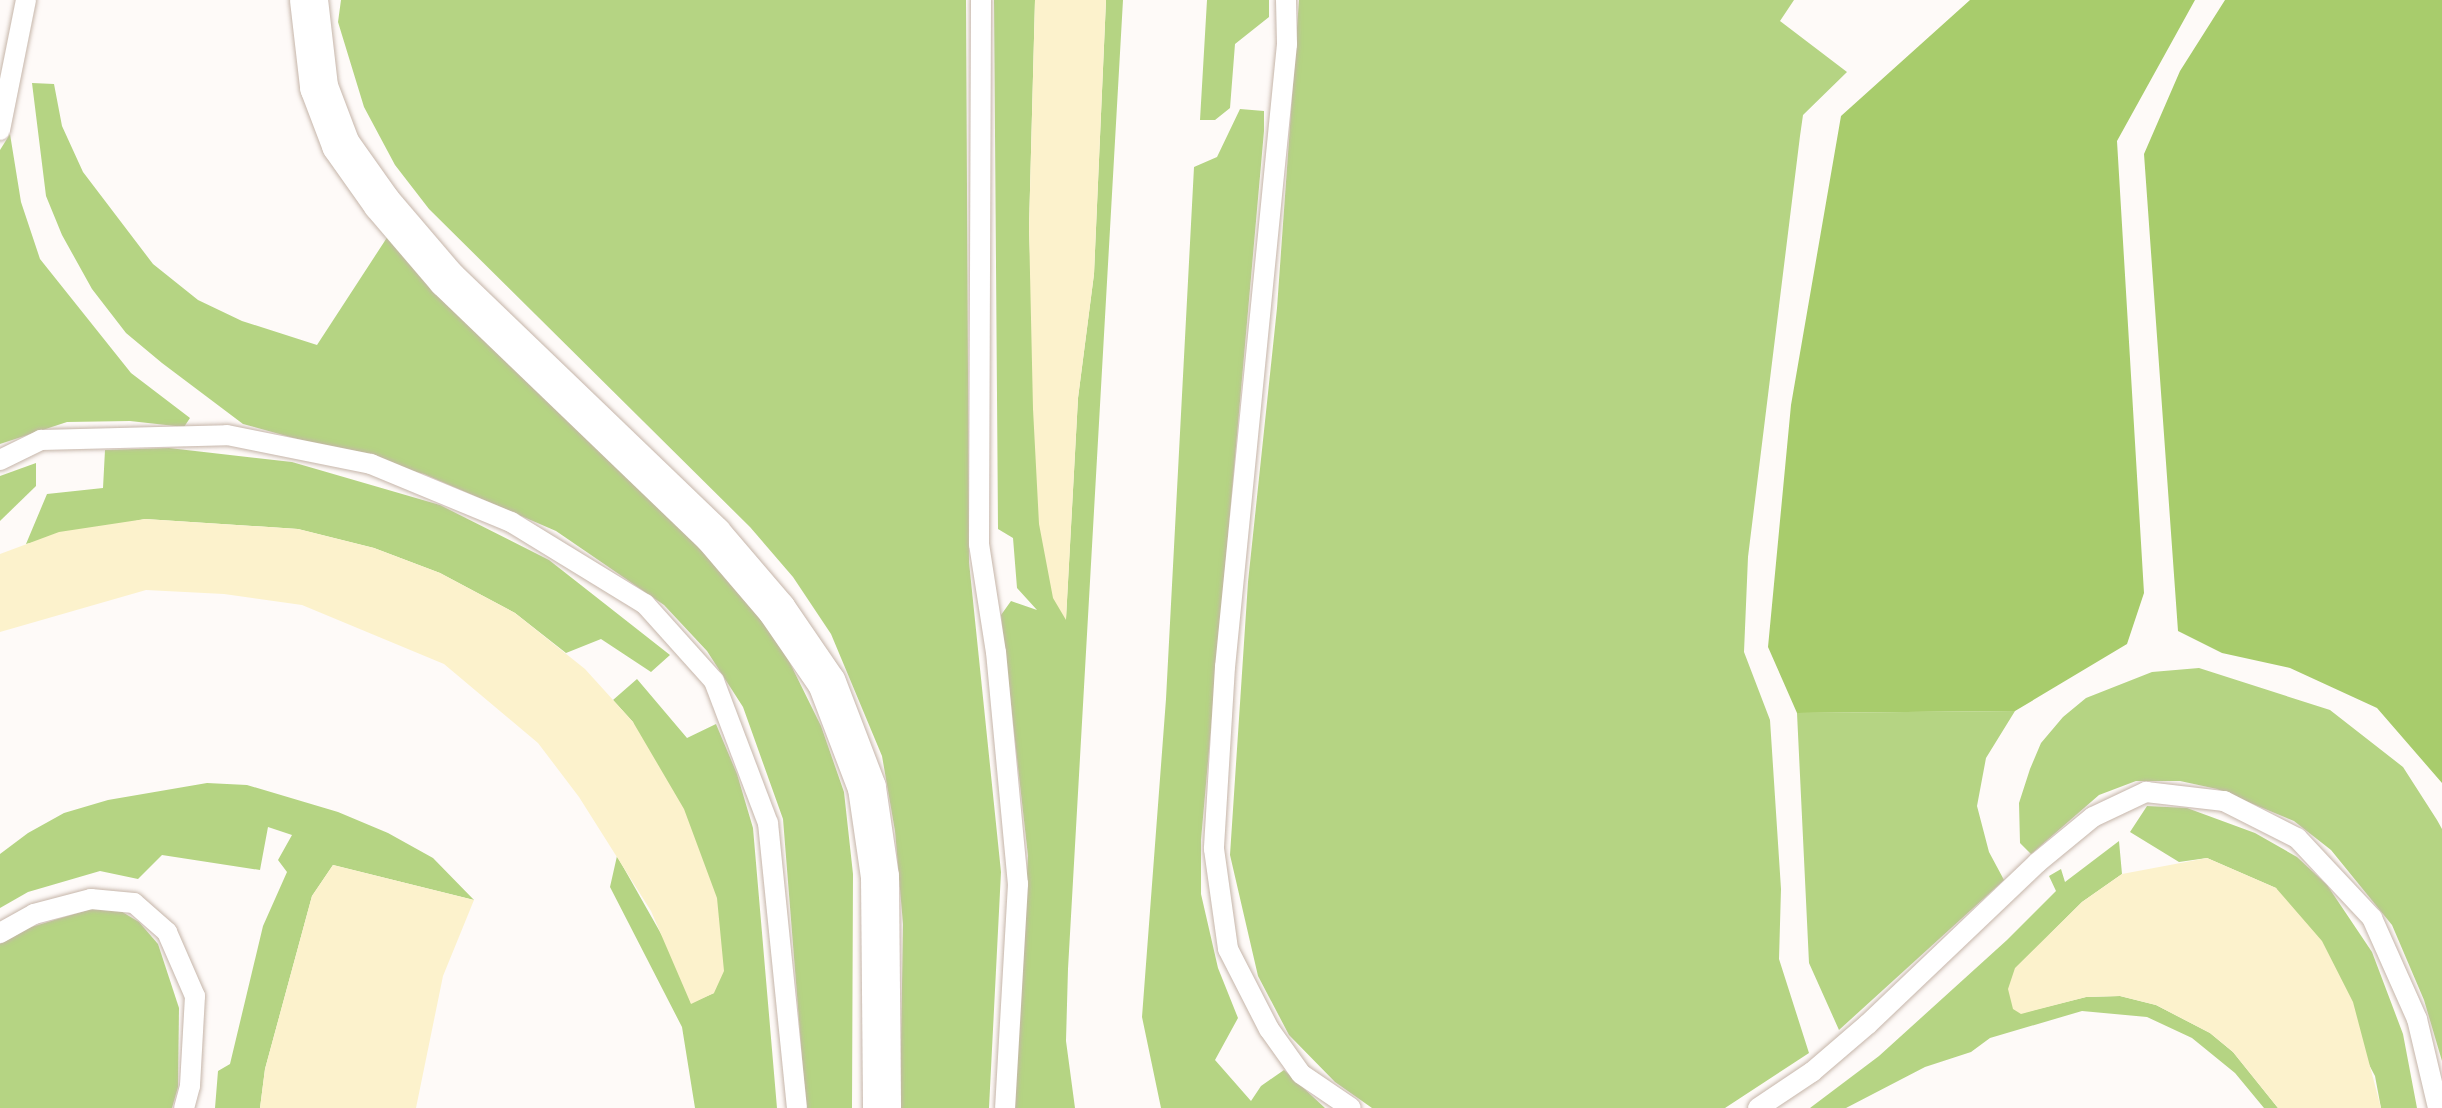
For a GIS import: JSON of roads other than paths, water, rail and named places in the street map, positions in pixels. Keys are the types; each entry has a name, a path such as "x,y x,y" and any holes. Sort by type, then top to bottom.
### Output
{"street":[{"path":"309,0 319,87 341,145 382,203 447,279 713,535 777,610 827,683 867,788 880,877 882,1108"}],"lane":[{"path":"0,130 26,0"},
{"path":"981,0 979,544 996,652 1018,884 1005,1108"},
{"path":"1286,0 1287,44 1225,667 1214,849 1228,949 1269,1029 1301,1074 1351,1108"},
{"path":"0,460 41,440 227,435 371,464 511,522 645,604 714,681 768,823 797,1108"},
{"path":"1758,1108 1812,1072 1868,1024 2037,863 2093,817 2146,792 2224,801 2297,838 2372,918 2417,1019 2438,1108"},
{"path":"0,933 34,914 91,899 134,903 167,932 195,996 190,1086 184,1108"}]}
